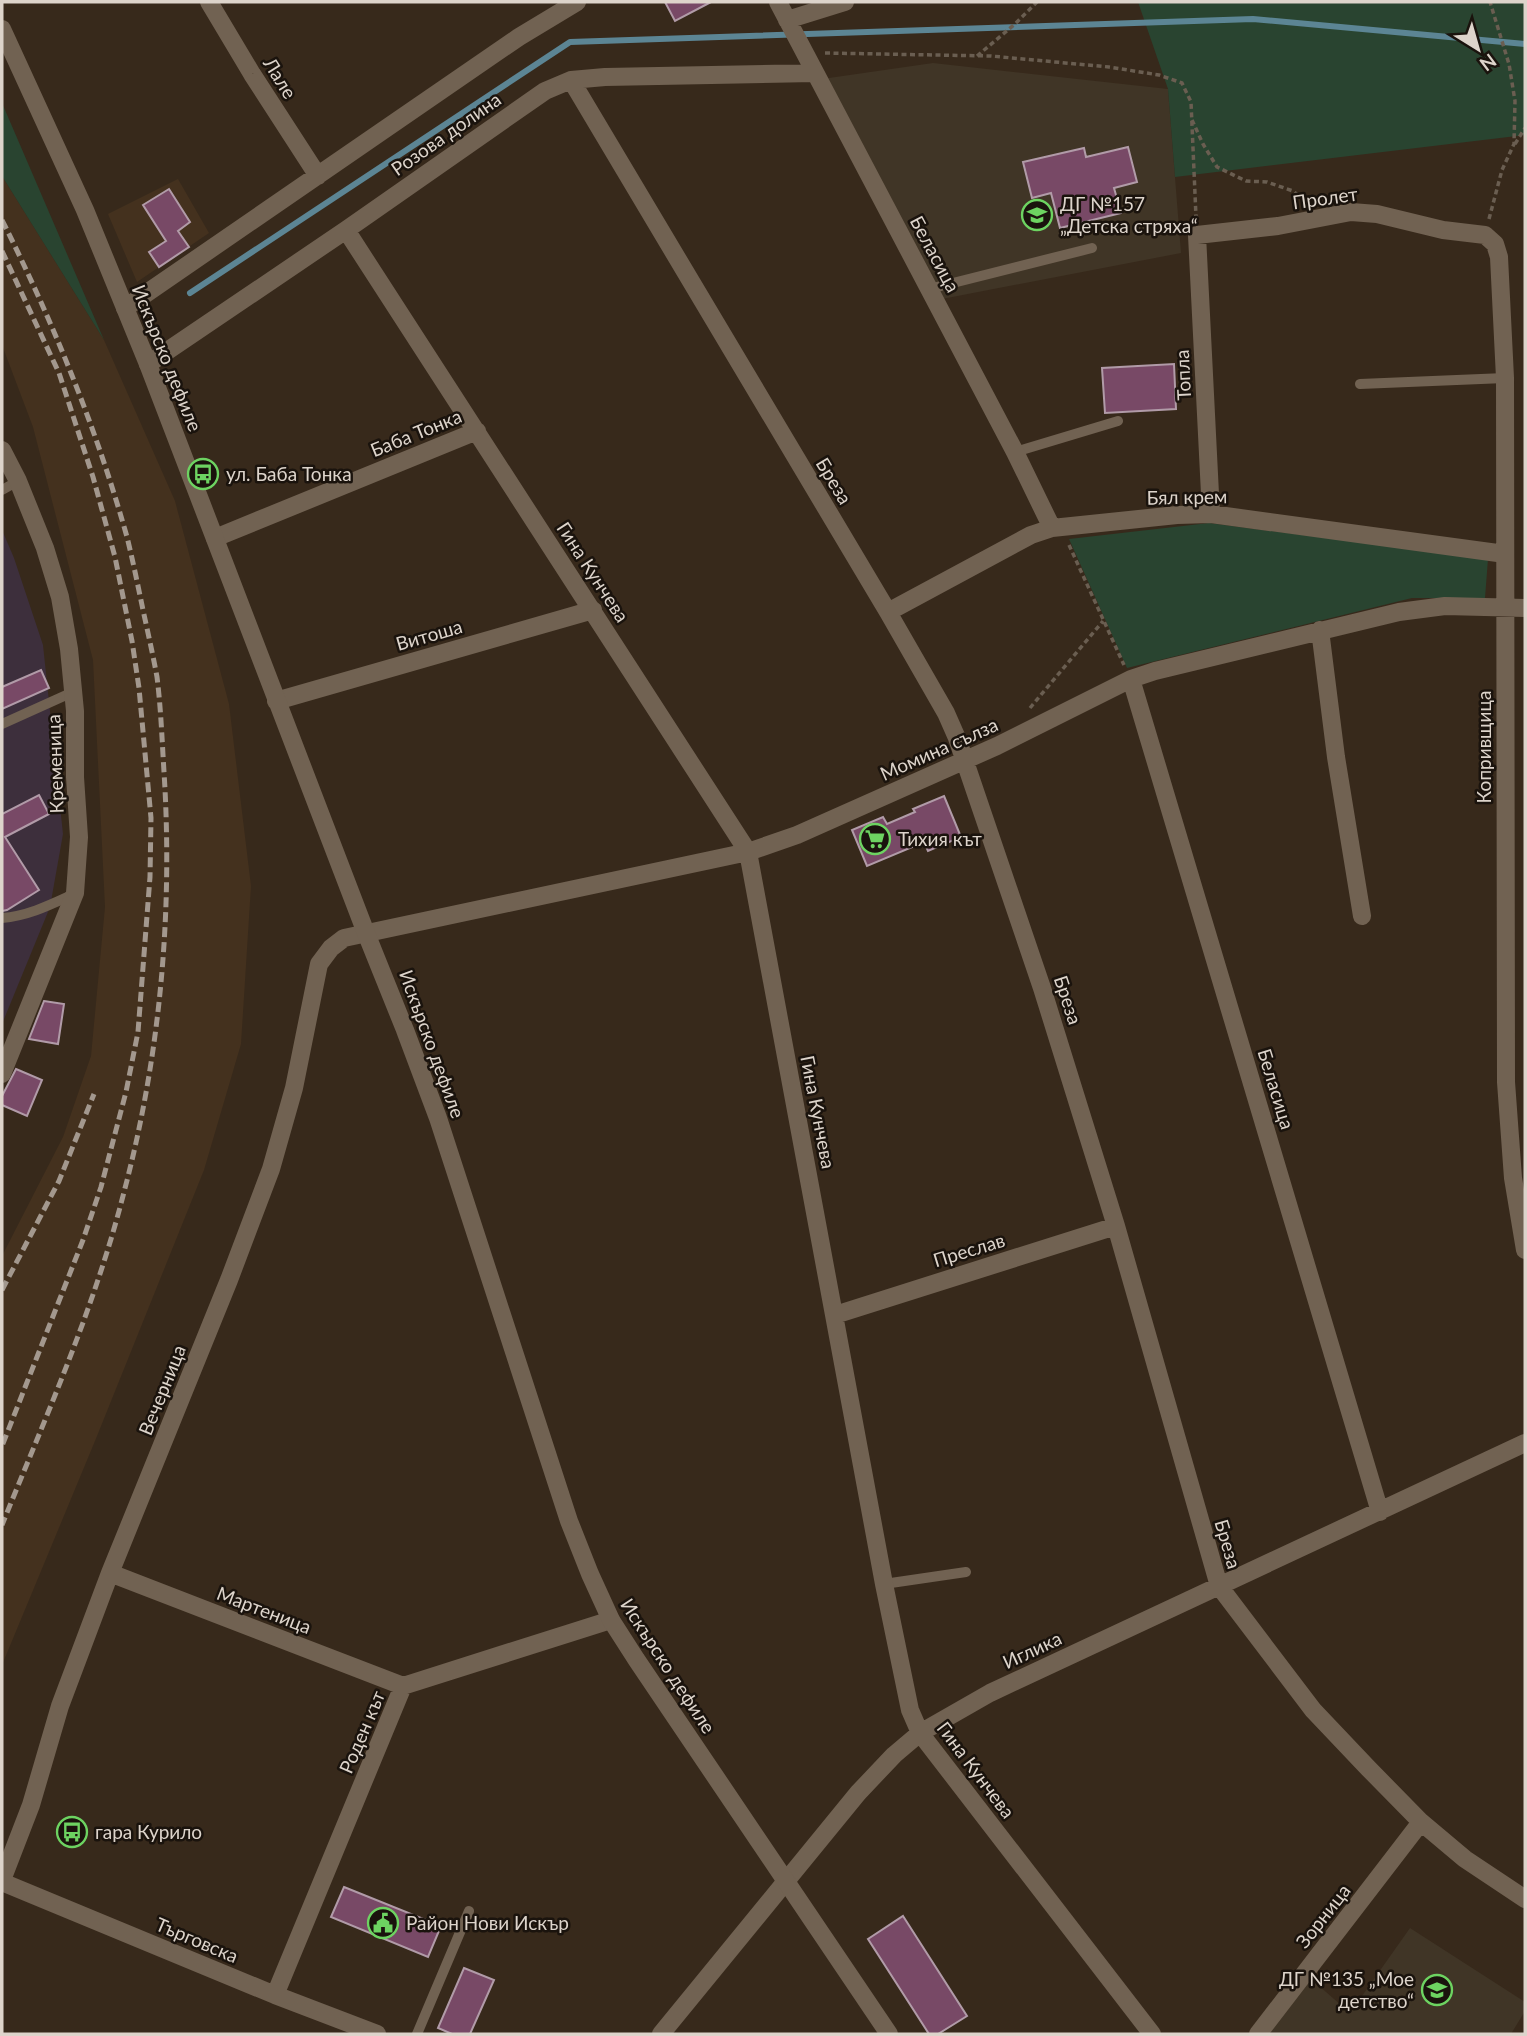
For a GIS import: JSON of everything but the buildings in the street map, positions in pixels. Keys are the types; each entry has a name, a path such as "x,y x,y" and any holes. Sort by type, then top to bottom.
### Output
{"street":[{"name":"Лале","path":"209,2 318,176"},
{"name":"Розова долина","path":"125,308 519,37 577,2"},
{"name":"Беласица","path":"778,2 1056,528"},
{"path":"787,20 845,2"},
{"name":"Искърско дефиле","path":"2,29 85,211 148,364 388,986 438,1118 569,1521 590,1574 611,1620 889,2034"},
{"name":"Розова долина","path":"148,364 545,91 571,80 605,76 814,73"},
{"name":"Бреза","path":"571,80 888,612 946,713 957,738 1042,988 1116,1226 1219,1586 1313,1710 1421,1822 1465,1859 1525,1899"},
{"name":"Пролет","path":"1197,235 1278,226 1352,212 1377,214 1490,239"},
{"name":"Гина Кунчева","path":"346,230 748,852 884,1584 910,1710 920,1733 1152,2034"},
{"name":"Топла","path":"1197,235 1211,514"},
{"name":"Копривщица","path":"1490,239 1499,257 1504,378 1506,1082 1513,1178 1525,1250"},
{"name":"Баба Тонка","path":"215,538 477,431"},
{"name":"Кременица","path":"2,450 19,481 60,597 73,692 79,836 75,893 2,1074"},
{"name":"Бял крем","path":"888,612 1031,536 1056,528 1177,515 1211,514 1505,554"},
{"name":"Момина сълза","path":"366,933 748,852 797,835 997,746 1131,679 1155,671 1411,610 1445,606 1525,608"},
{"name":"Витоша","path":"276,701 593,610"},
{"path":"1320,630 1336,757 1362,916"},
{"name":"Беласица","path":"1131,679 1380,1512"},
{"name":"Вечерница","path":"2,1881 31,1805 60,1706 110,1573 224,1293 271,1169 293,1088 319,964 331,948 344,938 366,933"},
{"path":"1513,1178 1525,1156"},
{"name":"Преслав","path":"835,1315 1116,1226"},
{"name":"Иглика","path":"662,2034 858,1793 894,1755 920,1733 990,1693 1525,1443"},
{"name":"Мартеница","path":"110,1573 404,1686"},
{"name":"Роден кът","path":"275,1995 404,1686 611,1620"},
{"name":"Зорница","path":"1258,2034 1421,1822"},
{"name":"Търговска","path":"2,1881 275,1995 377,2034"}],"lane":[{"path":"929,289 1092,248"},
{"path":"1360,384 1504,378"},
{"path":"1015,452 1118,421"},
{"path":"2,490 19,481"},
{"path":"2,724 73,692"},
{"path":"2,918 17,917 38,910 75,893"},
{"path":"884,1584 966,1572"},
{"path":"416,2034 469,1911"}],"path":[{"path":"977,56 1037,2"},
{"path":"1490,2 1509,64 1515,101 1514,144"},
{"path":"805,56 831,52 977,56 1109,67 1160,75 1182,83 1191,102 1197,235"},
{"path":"1191,118 1217,167 1246,181 1267,182 1293,191 1324,216"},
{"path":"1490,239 1502,170 1525,128"},
{"path":"1056,528 1131,679"},
{"path":"1024,715 1103,621"}],"shaded area":[{"name":"ДГ №157 „Детска стряха“","path":"933,63 1168,89 1181,253 942,299 822,79"},
{"path":"2,176 104,340 175,501 229,704 251,886 241,1044 204,1170 2,1665 2,1256 63,1137 91,1056 105,907 93,660 33,427 2,345"},
{"path":"178,179 209,233 137,282 108,214"},
{"path":"2,530 43,645 63,834 50,907 2,1024"},
{"name":"ДГ №135 „Мое детство“","path":"1410,1928 1525,2002 1525,2011 1511,2034 1267,2034 1310,1978 1350,2013"}],"green space":[{"path":"1138,2 1525,2 1525,135 1175,177 1168,89"},
{"path":"2,103 104,340 2,176"},
{"path":"1209,523 1488,559 1485,598 1412,598 1127,668 1069,539"}],"waterway":[{"path":"190,293 570,42 1253,19 1525,44"}],"railway":[{"path":"2,220 39,297 72,376 102,455 127,537 157,677 164,772 167,878 155,1037 147,1089 124,1192 84,1319 2,1525"},
{"path":"2,251 59,373 93,477 115,557 139,688 151,818 150,877 138,1032 126,1092 101,1187 83,1240 2,1446"},
{"path":"2,1290 59,1181 94,1094"}],"place":[{"name":"ДГ №157 „Детска стряха“","path":"1037,215"},
{"name":"ул. Баба Тонка","path":"203,474"},
{"name":"Тихия кът","path":"875,839"},
{"name":"гара Курило","path":"72,1832"},
{"name":"Район Нови Искър","path":"383,1923"},
{"name":"ДГ №135 „Мое детство“","path":"1437,1990"}]}
